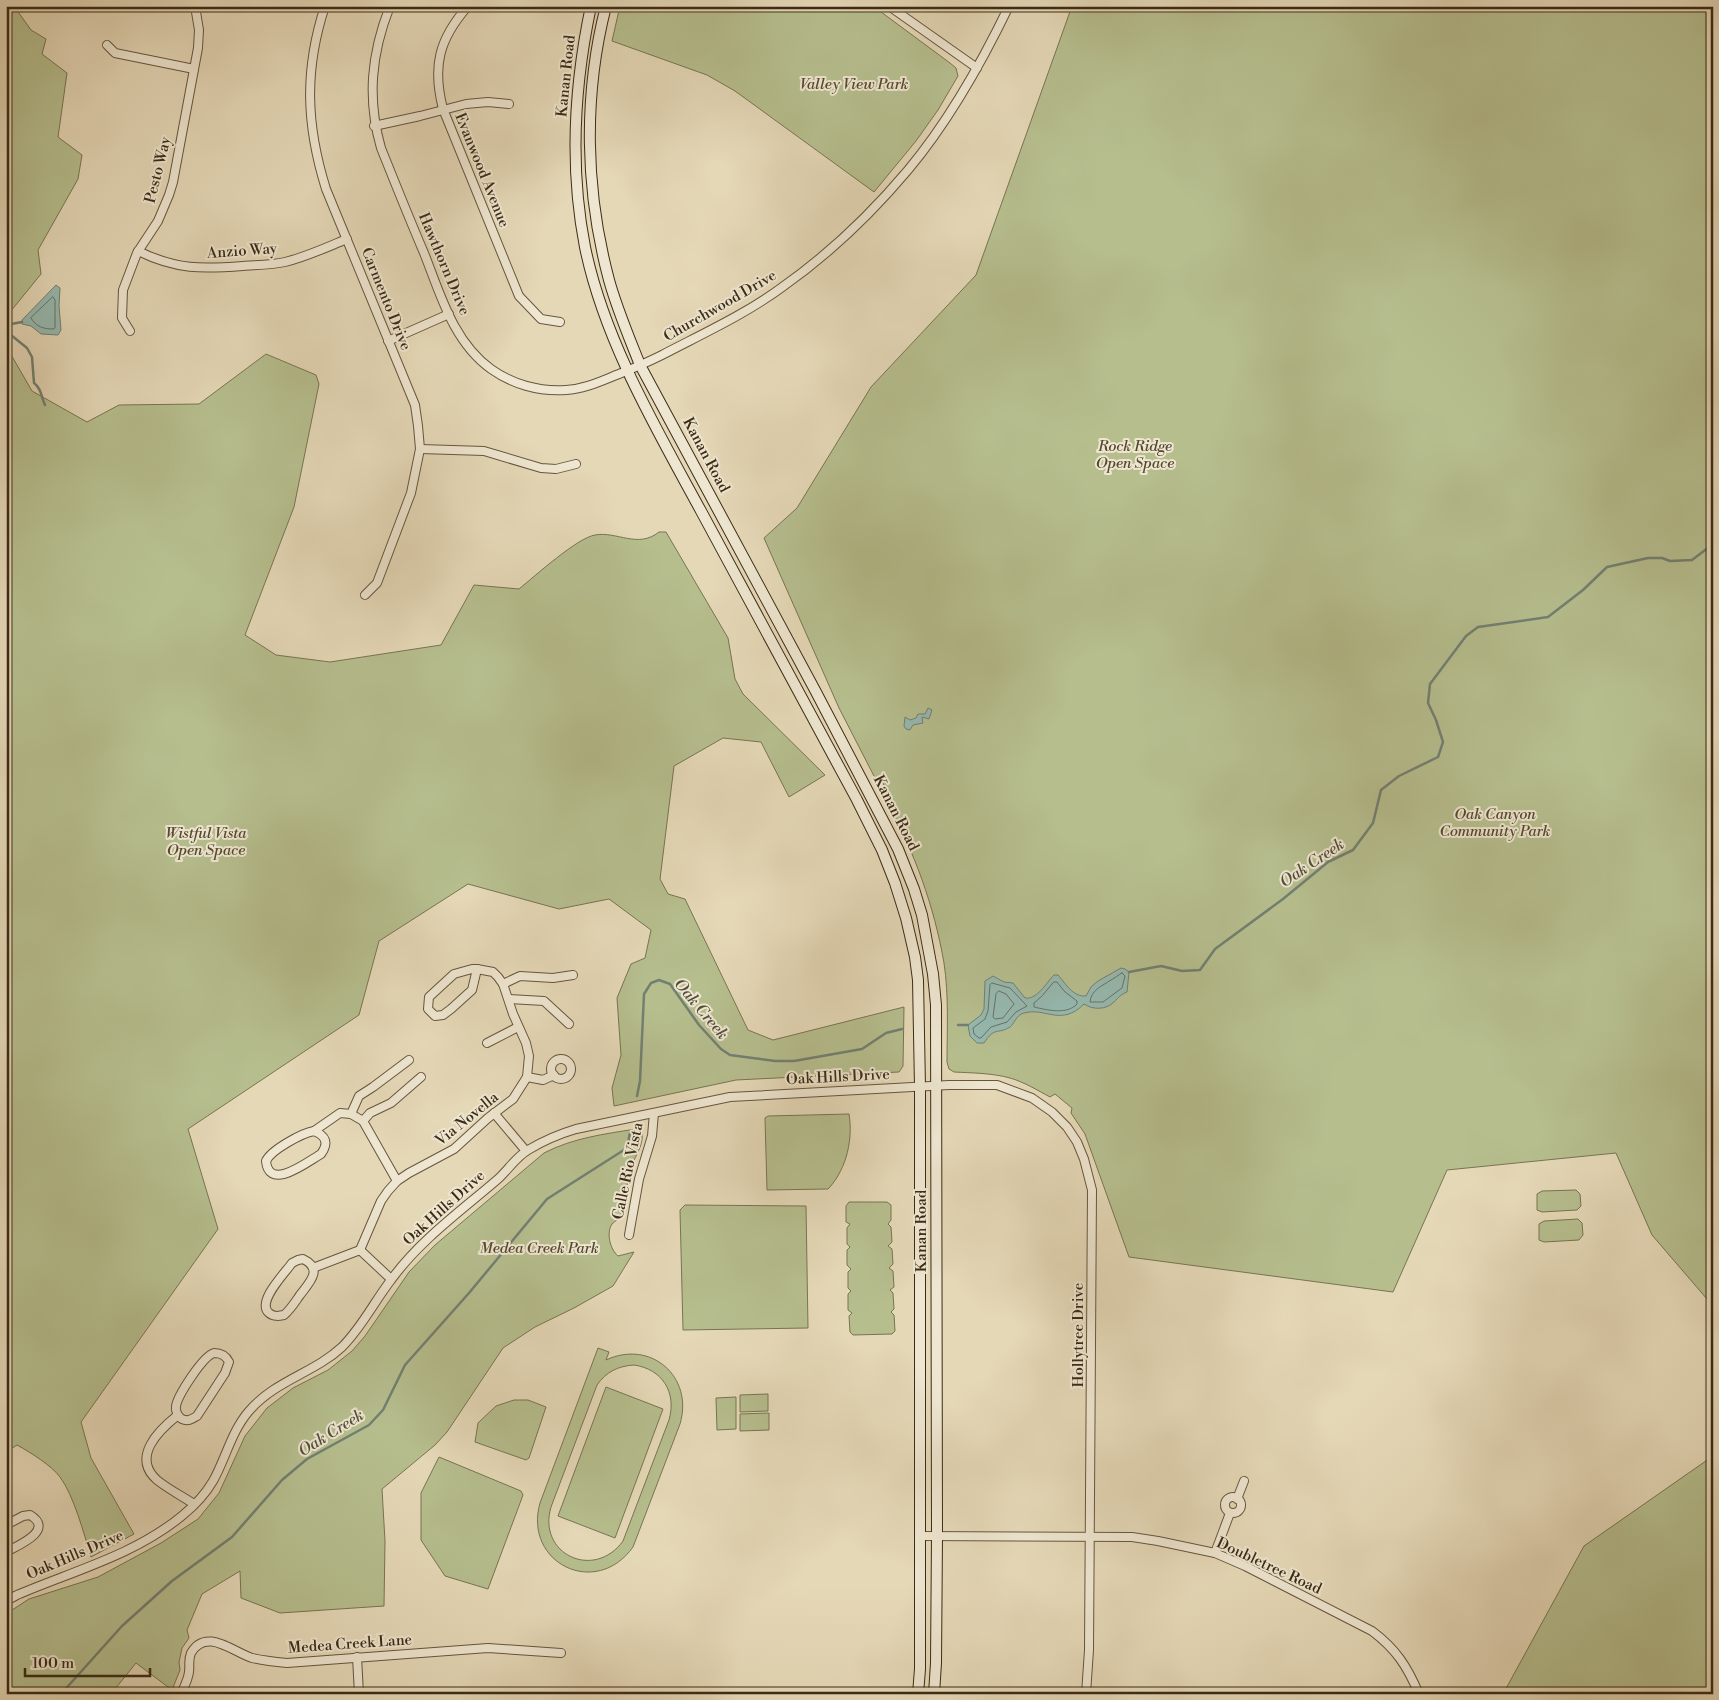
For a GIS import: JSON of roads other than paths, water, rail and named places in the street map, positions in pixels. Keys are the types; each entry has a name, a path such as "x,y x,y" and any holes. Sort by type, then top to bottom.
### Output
{"main road":[{"name":"Kanan Road","path":"591,6 579,67 574,139 579,210 585,246 593,279 610,330 675,463 858,800 888,866 906,918 915,957 919,1005 920,1087 920,1669 918,1694"},
{"name":"Kanan Road","path":"606,6 598,41 591,96 590,175 599,236 609,280 621,317 640,365 870,793 906,867 922,915 933,974 936,1005 937,1536 934,1694"}],"street":[{"name":"Pesto Way","path":"130,331 122,318 122,296 138,251 158,220 170,195 198,48 199,30 195,6"},
{"name":"Carmento Drive","path":"325,6 318,27 312,60 309,97 311,129 318,163 346,239 415,405 420,449 411,493 377,583 364,595"},
{"name":"Hawthorn Drive","path":"390,6 375,55 372,90 374,126 381,148 448,314 460,336 477,358 499,374 526,386 552,391 580,389 598,384 640,365"},
{"name":"Evanwood Avenue","path":"468,6 450,30 439,59 437,78 443,109 518,296 541,319 560,322"},
{"path":"889,6 978,68"},
{"name":"Churchwood Drive","path":"640,365 710,331 782,288 829,250 872,210 908,169 942,125 978,68 1009,6"},
{"path":"107,45 115,54 194,69"},
{"path":"374,126 466,104 488,102 509,104"},
{"name":"Anzio Way","path":"138,251 173,265 208,268 285,262 346,239"},
{"path":"388,341 448,314"},
{"path":"420,449 484,451 541,468 556,469 576,464"},
{"path":"477,969 472,990 443,1015 435,1016 431,1013 428,1009 429,997 454,974 472,969 477,969 493,972 503,984 520,976 553,978 573,975"},
{"name":"Via Novella","path":"360,1250 381,1201 397,1181 454,1149 494,1113 513,1099 527,1077 529,1056 526,1043 518,1027 503,984"},
{"path":"509,999 544,1001 569,1024"},
{"path":"487,1043 518,1027"},
{"path":"350,1114 359,1096 409,1060"},
{"path":"527,1077 543,1080 554,1075"},
{"path":"363,1121 370,1114 391,1103 421,1077"},
{"name":"Hollytree Drive","path":"935,1086 997,1085 1032,1098 1052,1112 1067,1127 1077,1142 1084,1159 1092,1190 1086,1694"},
{"name":"Oak Hills Drive","path":"6,1601 115,1556 165,1529 194,1504 213,1482 232,1436 249,1411 273,1390 322,1362 341,1347 359,1327 391,1279 425,1241 500,1177 526,1151 557,1135 576,1129 730,1097 935,1086"},
{"path":"314,1131 322,1134 326,1140 325,1148 321,1154 282,1176 275,1175 269,1171 266,1161 271,1153 307,1132 314,1131 340,1113 350,1114 363,1121 397,1181"},
{"path":"494,1113 526,1151"},
{"name":"Calle Rio Vista","path":"629,1235 639,1179 652,1136 654,1113"},
{"path":"313,1268 360,1250 391,1279"},
{"path":"303,1259 309,1262 313,1268 313,1278 288,1312 280,1316 269,1313 265,1305 266,1297 292,1263 303,1259"},
{"path":"214,1353 224,1355 229,1362 197,1416 187,1421 182,1420 178,1415 175,1408 179,1397 206,1358 214,1353"},
{"path":"178,1415 151,1442 147,1452 148,1464 152,1474 158,1480 194,1504"},
{"path":"1215,1553 1230,1513 1226,1509 1226,1502 1229,1498 1237,1498 1244,1481"},
{"path":"6,1526 23,1516 30,1515 39,1524 34,1536 6,1552"},
{"name":"Doubletree Road","path":"920,1536 1132,1537 1158,1540 1215,1553 1245,1566 1372,1631 1387,1642 1399,1656 1411,1674 1419,1694"},
{"name":"Medea Creek Lane","path":"181,1694 189,1673 190,1655 202,1643 211,1641 251,1658 272,1662 488,1648 561,1653"},
{"path":"356,1657 359,1694"}],"water":[{"path":"56,285 60,288 61,330 58,335 41,334 31,326 22,324 22,320"},
{"path":"928,708 932,710 929,719 922,717 923,723 913,725 910,730 906,729 904,726 905,717 910,720 916,718 918,714 925,714"},
{"path":"1121,968 1129,972 1127,992 1107,1007 1095,1008 1084,1004 1076,1011 1061,1015 1039,1012 1024,1013 1019,1015 1010,1027 991,1034 984,1043 977,1043 970,1036 968,1025 981,1015 984,1009 985,981 993,976 1004,982 1013,983 1025,998 1037,994 1054,975 1058,975 1077,994 1086,996 1091,987 1098,981"}],"waterway":[{"path":"6,325 22,322"},
{"path":"6,331 27,348 32,357 34,383 40,390 45,405"},
{"name":"Oak Creek","path":"1129,972 1161,966 1182,971 1200,970 1215,949 1283,899 1328,862 1353,850 1373,823 1381,790 1399,776 1438,757 1443,742 1428,703 1430,684 1466,636 1478,627 1548,617 1583,590 1607,567 1648,558 1662,558 1670,561 1692,560 1713,544"},
{"name":"Oak Creek","path":"637,1096 640,1081 644,994 651,983 659,980 670,984 699,1025 721,1049 730,1055 775,1061 794,1061 862,1049 886,1033 902,1029"},
{"name":"Oak Creek","path":"958,1025 968,1025"},
{"name":"Oak Creek","path":"61,1694 122,1626 172,1581 232,1537 282,1480 307,1459 369,1425 383,1410 405,1365 469,1293 547,1199 627,1148 630,1133"}],"park label":[{"name":"Valley View Park","path":"854,84"},
{"name":"Rock Ridge Open Space","path":"1135,454"},
{"name":"Oak Canyon Community Park","path":"1495,822"},
{"name":"Wistful Vista Open Space","path":"206,842"},
{"name":"Medea Creek Park","path":"539,1248"}]}
